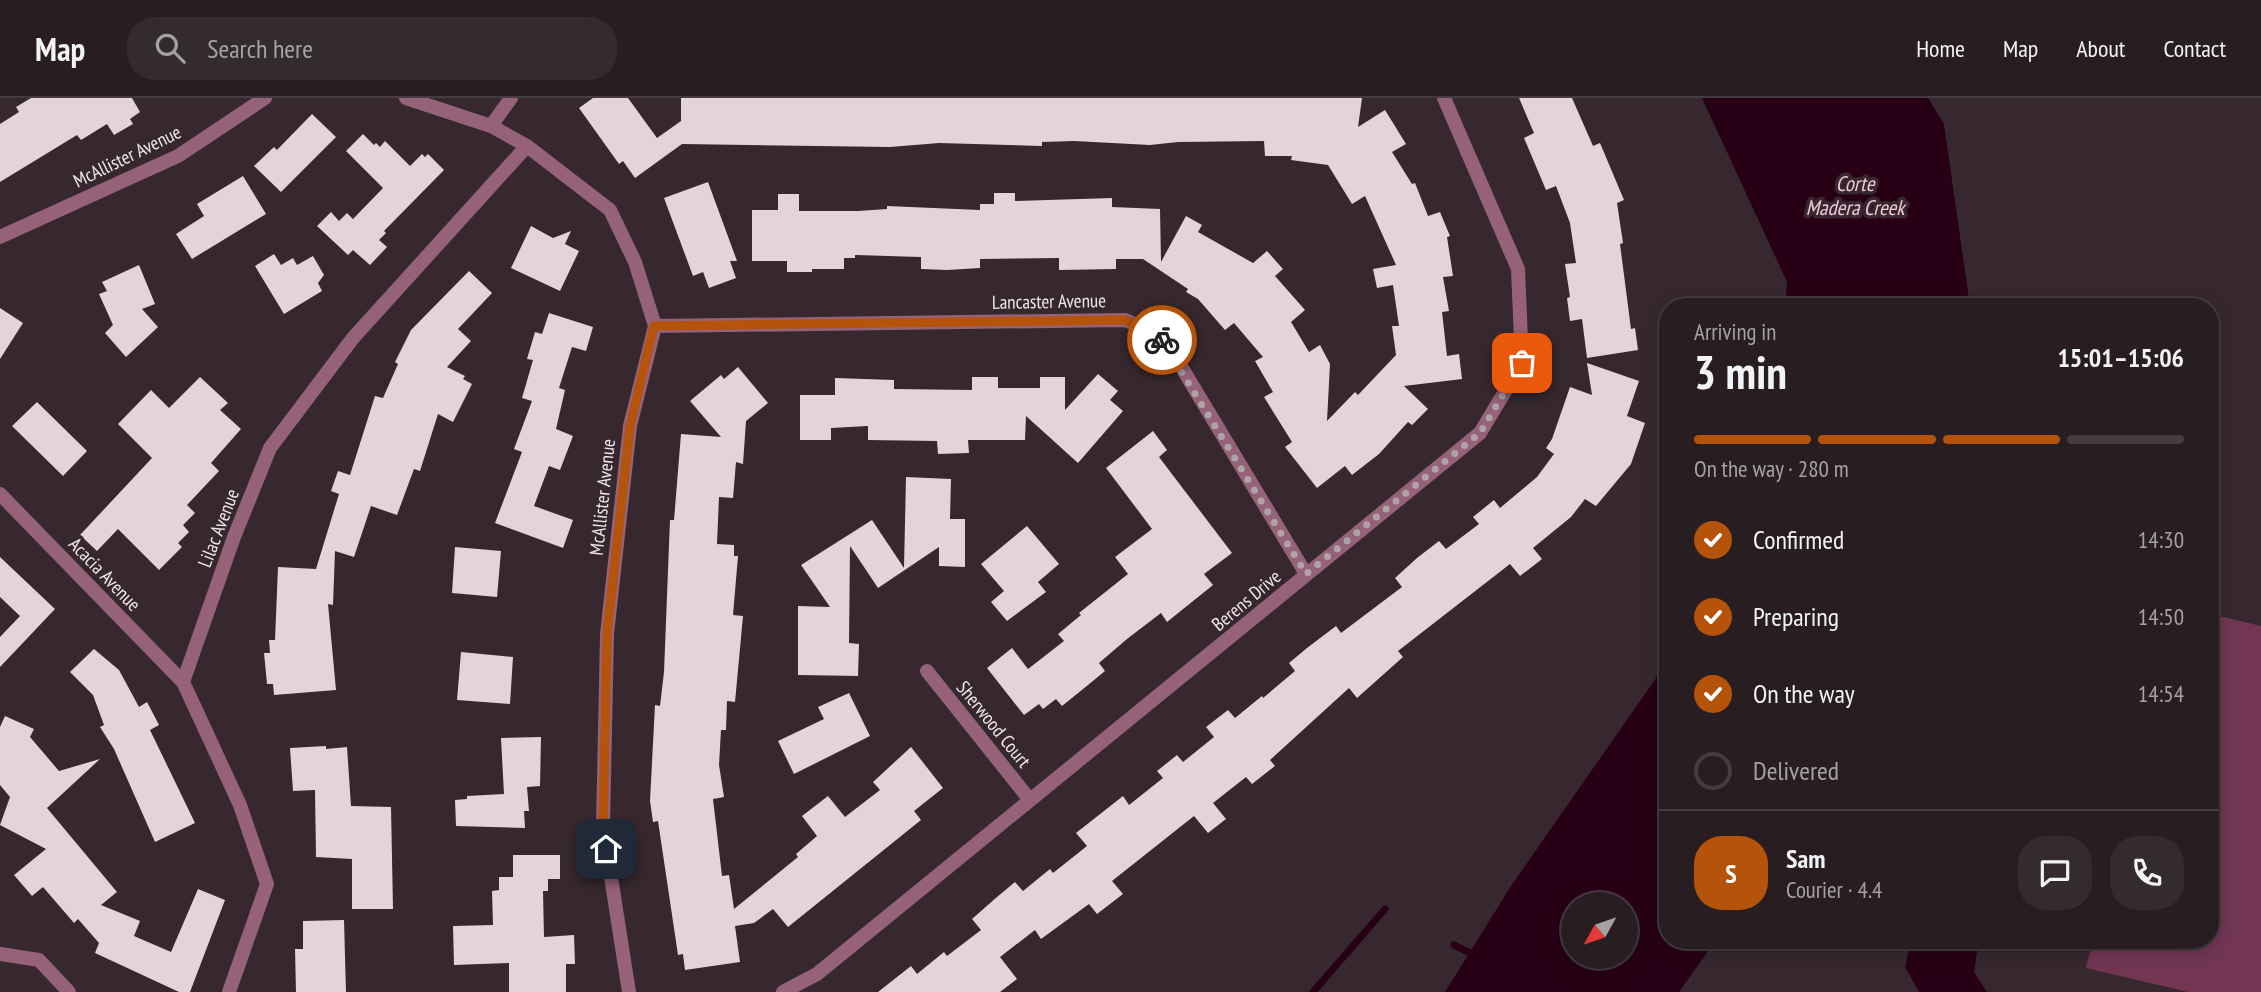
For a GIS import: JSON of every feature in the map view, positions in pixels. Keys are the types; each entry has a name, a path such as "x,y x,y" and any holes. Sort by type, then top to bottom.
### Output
{"street":[{"name":"McAllister Avenue","path":"0,237 178,156 265,98"},
{"path":"406,98 491,126 527,146 610,210 635,262 654,326"},
{"path":"491,126 511,98"},
{"name":"Berens Drive","path":"783,992 817,974 1480,433 1522,363 1518,269 1444,98"},
{"name":"Lilac Avenue","path":"183,681 234,537 270,448 353,338 527,146"},
{"name":"Lancaster Avenue","path":"654,326 1125,320 1157,333 1173,353 1306,574"},
{"name":"McAllister Avenue","path":"629,992 603,826 607,634 630,426 654,326"},
{"name":"Acacia Avenue","path":"0,494 183,681"},
{"name":"Sherwood Court","path":"927,671 1030,800"},
{"path":"183,681 240,805 267,884 229,992"},
{"path":"0,954 39,960 69,992"}],"shaded area":[{"path":"2219,616 2261,626 2261,992 2188,992 2086,968 2091,949 2219,949"}],"water":[{"name":"Corte Madera Creek","path":"1702,98 1928,98 1944,124 1969,298 1786,298 1787,282"},
{"path":"1659,674 1659,949 1710,949 1679,992 1445,992 1511,886"},
{"path":"1909,949 1978,949 1974,972 1987,992 1919,992 1905,967"}],"building":[{"path":"31,98 132,98 140,112 130,119 133,124 114,135 107,124 81,140 77,135 0,182 0,124 19,112 16,107"},
{"path":"593,98 628,98 657,138 681,121 681,98 1362,98 1358,127 1385,110 1406,144 1392,152 1412,184 1415,183 1428,216 1440,212 1450,236 1447,237 1453,276 1443,277 1449,311 1442,312 1447,356 1459,354 1462,379 1404,386 1428,409 1412,425 1408,422 1379,454 1352,475 1345,466 1317,488 1285,447 1292,442 1264,397 1273,392 1255,361 1263,357 1234,323 1225,330 1198,299 1186,292 1188,289 1143,259 1116,259 1116,269 1059,270 1059,258 980,259 980,268 947,270 921,269 921,257 855,255 855,258 844,258 844,269 812,269 812,272 787,272 787,261 752,261 752,210 778,210 778,194 799,194 799,211 858,211 887,209 887,206 980,210 980,204 994,204 994,193 1015,193 1015,201 1112,198 1112,207 1160,209 1161,262 1186,216 1202,225 1198,232 1253,263 1267,251 1283,269 1275,276 1305,310 1291,322 1309,352 1320,345 1330,364 1327,421 1355,392 1358,395 1396,355 1392,326 1399,326 1393,285 1377,288 1373,269 1396,265 1365,196 1352,204 1328,165 1291,160 1292,156 1265,156 1264,141 1150,145 1074,141 1042,142 1042,146 939,143 890,147 682,144 635,178 623,161 619,164 579,108"},
{"path":"1519,98 1572,98 1593,146 1600,143 1624,200 1617,203 1623,243 1620,244 1631,329 1635,328 1638,350 1587,358 1582,319 1570,321 1567,298 1570,297 1565,264 1576,263 1570,223 1556,186 1546,190 1524,138 1534,133"},
{"path":"312,114 336,137 281,192 254,166 274,147 277,150"},
{"path":"363,134 380,147 385,141 410,166 422,154 425,157 428,154 444,170 384,231 386,233 379,240 387,247 370,265 353,250 348,255 317,226 331,212 339,221 347,213 353,219 383,188 346,151"},
{"path":"243,176 266,214 192,259 176,234 204,216 197,204"},
{"path":"708,182 737,261 730,261 736,278 709,288 703,272 693,276 664,198"},
{"path":"531,226 553,238 571,231 565,244 579,251 560,291 511,268"},
{"path":"274,254 281,265 293,258 297,265 313,256 324,275 318,283 322,291 284,314 255,266"},
{"path":"139,265 155,304 142,309 158,327 126,357 105,333 113,325 99,294 107,291 102,282"},
{"path":"469,271 492,293 458,329 471,341 447,367 465,376 463,379 472,384 453,422 438,414 420,471 414,469 397,515 371,506 354,557 335,551 333,605 328,604 336,690 274,695 273,684 267,684 264,653 270,653 269,640 275,640 278,567 316,569 339,494 331,491 338,471 350,475 375,396 383,398 398,364 395,362 411,330"},
{"path":"0,308 23,323 0,359"},
{"path":"549,313 593,327 586,351 572,347 559,388 565,390 556,429 573,436 560,470 549,466 534,506 573,520 563,548 495,523 522,452 514,449 532,401 522,398 533,360 527,359 535,332 542,334"},
{"path":"1587,363 1639,381 1627,416 1645,423 1631,464 1596,506 1585,499 1571,517 1533,548 1542,559 1520,576 1510,564 1398,651 1403,657 1357,698 1349,688 1270,760 1275,766 1252,784 1246,777 1213,803 1226,819 1208,833 1194,816 1112,881 1123,894 1097,914 1089,904 1041,939 1035,930 1000,957 1017,979 1000,992 878,992 911,966 917,974 944,952 947,956 981,930 972,919 1015,882 1023,891 1050,869 1053,873 1087,846 1076,833 1123,796 1129,805 1163,778 1157,771 1177,755 1183,762 1214,737 1206,727 1228,710 1235,718 1262,696 1263,698 1295,671 1289,663 1307,648 1336,626 1341,633 1402,587 1395,578 1417,558 1439,541 1446,549 1479,524 1473,517 1494,500 1500,508 1537,477 1554,454 1546,448 1552,439 1570,387 1592,395"},
{"path":"738,367 768,403 746,421 743,464 736,462 733,498 719,497 717,544 734,545 734,556 738,556 733,615 743,616 735,702 727,701 726,730 721,730 719,765 724,797 713,799 722,876 729,875 734,909 798,857 796,854 817,836 802,816 828,796 845,817 880,790 873,782 911,747 943,788 914,811 921,820 788,927 773,909 754,923 735,926 740,962 685,970 683,954 678,955 658,821 653,822 650,801 655,705 660,706 664,672 670,520 674,520 681,434 721,437 690,401 721,375 724,379"},
{"path":"1098,374 1118,391 1110,400 1123,411 1078,463 1026,416 1025,440 968,440 969,453 938,454 937,441 868,440 868,426 831,428 831,440 800,440 800,395 835,395 835,378 894,380 894,389 972,390 972,377 998,377 998,388 1040,388 1040,377 1065,377 1065,410"},
{"path":"200,377 228,403 220,410 241,429 211,463 219,471 187,505 195,513 183,525 189,532 178,543 182,547 159,570 118,529 97,551 80,535 152,458 118,424 151,390 169,408"},
{"path":"37,402 87,451 63,476 12,426"},
{"path":"1153,431 1167,450 1159,457 1232,553 1204,574 1213,585 1167,622 1161,613 1127,639 1099,663 1105,671 1062,706 1056,699 1043,709 1039,704 1024,715 987,668 1012,648 1028,669 1064,641 1058,634 1081,615 1079,613 1128,574 1115,557 1152,529 1106,468"},
{"path":"906,477 951,479 950,519 965,519 965,567 939,566 939,547 878,588 850,546 849,643 859,644 858,676 798,675 798,606 830,607 801,565 872,520 904,568"},
{"path":"1027,526 1059,564 1038,582 1046,592 1007,621 991,602 1004,591 981,564"},
{"path":"455,547 501,551 497,597 452,593"},
{"path":"0,557 55,609 0,667 0,637 20,616 0,597"},
{"path":"94,649 119,670 139,707 147,702 159,725 150,730 195,823 155,842 114,749 100,727 104,725 93,695 70,672"},
{"path":"461,652 513,657 510,704 457,700"},
{"path":"849,693 870,736 794,774 778,741 824,719 818,707"},
{"path":"5,716 34,729 30,737 59,771 100,759 47,808 117,892 101,905 140,921 134,936 171,952 198,889 225,900 190,992 179,992 95,953 99,943 78,919 74,923 43,887 32,896 14,875 46,849 0,825 10,797 0,785 0,727"},
{"path":"541,737 540,786 527,787 529,811 524,811 525,828 456,826 455,800 467,799 467,796 504,794 501,738"},
{"path":"326,746 326,749 347,747 351,806 391,807 393,909 352,909 352,859 316,857 315,790 293,791 290,748"},
{"path":"513,855 560,855 560,879 548,879 548,891 543,891 544,937 574,935 575,964 566,964 566,992 509,992 509,963 454,965 453,926 493,925 492,891 499,890 499,877 513,877"},
{"path":"344,920 346,992 296,992 295,949 303,949 303,921"}],"waterway":[{"path":"1313,992 1385,909"},
{"path":"1454,945 1478,957"}],"way so far":[{"path":"1162,340 1173,353 1306,574 1480,433 1522,363"}],"route":[{"path":"606,849 603,826 607,634 630,426 654,326 1125,320 1157,333 1162,340"}]}
